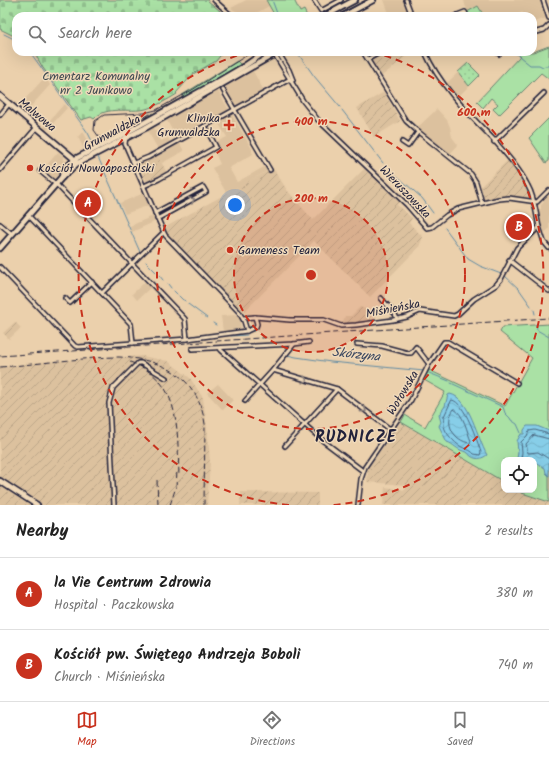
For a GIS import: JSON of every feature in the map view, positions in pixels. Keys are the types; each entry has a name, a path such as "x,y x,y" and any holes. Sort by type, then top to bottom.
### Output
{"street":[{"path":"214,0 228,12"},
{"path":"314,0 321,11 341,0"},
{"path":"332,12 355,0"},
{"path":"350,12 373,0"},
{"path":"406,0 410,12"},
{"path":"543,0 549,18"},
{"path":"538,32 544,30 549,25"},
{"name":"Grunwaldzka","path":"0,248 74,162 244,67 259,56"},
{"name":"Grunwaldzka","path":"74,162 118,142 270,56"},
{"name":"Wieruszowska","path":"279,56 303,101 321,123 407,205 425,227 432,227 454,211 482,203 506,198 534,202"},
{"name":"Wieruszowska","path":"280,56 289,70 294,85"},
{"path":"366,56 402,115 411,126 469,172 476,182 482,203"},
{"path":"368,59 374,56"},
{"path":"428,56 443,83 510,159 526,182 534,202 539,227 544,242 549,248"},
{"path":"134,163 148,157 290,79"},
{"path":"223,90 270,170"},
{"path":"494,142 544,93"},
{"name":"Malwowa","path":"0,96 62,149 74,162"},
{"path":"0,114 9,104"},
{"path":"144,186 216,147 204,126"},
{"path":"0,170 37,128"},
{"path":"402,142 408,146 418,132"},
{"path":"126,137 125,144 158,218 163,233 239,312 243,318 247,331"},
{"path":"118,142 125,144"},
{"path":"41,171 56,184 186,320 187,339"},
{"path":"155,213 203,187 206,192 158,218"},
{"path":"534,202 539,201 549,190"},
{"path":"28,215 131,324 133,343"},
{"path":"0,224 12,234"},
{"name":"Miśnieńska","path":"243,318 255,317 290,320 324,320 341,326 397,319 407,317 420,311 452,316 456,315 474,299 496,285 501,279 509,260 517,248 536,228 539,227"},
{"path":"102,293 163,233"},
{"path":"509,260 549,291"},
{"path":"0,267 76,346 187,339 247,331 256,327 255,317"},
{"path":"65,298 70,303 92,282"},
{"path":"381,298 395,314 397,319"},
{"path":"192,349 309,342"},
{"path":"429,364 444,342 446,342 517,383"},
{"path":"245,402 294,344"},
{"name":"Wołowska","path":"357,344 382,346 408,353 411,353 416,346 429,364 411,400 363,470 358,505"},
{"path":"220,348 259,385 322,440 363,470"},
{"path":"114,505 109,403 110,395 113,388 138,363 141,363 166,378"},
{"path":"273,370 336,389 391,430"},
{"path":"286,446 336,389"},
{"path":"0,481 37,505"}],"shaded area":[{"path":"246,0 266,0 269,6 258,12 238,12 231,8"},
{"path":"384,0 403,0 408,12 388,12"},
{"path":"464,0 542,0 547,18 537,21 537,12 482,12 478,6 468,11"},
{"path":"378,56 406,56 382,76 371,60"},
{"path":"468,63 480,75 458,97 447,83"},
{"path":"253,71 264,91 235,107 224,87"},
{"path":"45,77 50,85 24,114 17,108"},
{"path":"218,91 229,110 209,121 206,115 197,120 200,126 177,139 166,119"},
{"path":"384,92 400,121 374,137 357,108"},
{"path":"64,104 67,108 45,132 42,129"},
{"path":"437,109 447,120 452,137 458,145 450,154 417,128"},
{"path":"231,113 252,149 253,154 229,168 237,182 264,167 267,171 227,194 212,168 220,164 214,151 219,148 216,142 227,137 217,121"},
{"path":"153,126 161,141 168,138 170,142 158,149 147,130"},
{"path":"83,131 91,147 85,151 78,137"},
{"path":"179,142 184,151 162,163 157,154"},
{"path":"58,152 63,156 65,162 54,181 44,173 47,169 46,166"},
{"path":"157,154 167,173 147,183 139,164"},
{"path":"508,160 524,182 530,196 529,199 504,196 484,200 481,186"},
{"path":"273,168 287,190 313,220 364,169 399,202 397,205 412,218 409,223 423,237 419,247 370,297 314,241 243,313 201,270 203,269 199,265 196,265 179,245 173,241 164,228"},
{"path":"144,193 149,205 125,214 120,203"},
{"path":"549,194 549,229 543,234 537,210 541,209 541,205 544,202 543,201"},
{"path":"153,216 156,221 132,232 130,226"},
{"path":"146,281 151,287 137,300 132,294"},
{"path":"360,307 371,311 371,322 342,324 345,316 351,316"},
{"path":"237,315 240,318 241,330 223,332 221,316"},
{"path":"15,322 21,328 9,339 3,333"},
{"path":"142,356 168,361 190,378 203,398 210,464 207,505 42,505 0,480 0,367 41,362"},
{"path":"218,384 233,400 223,410 207,393"},
{"path":"401,422 501,480 501,493 522,493 549,502 549,505 383,505 385,487 405,490 406,485 367,482 368,468"},
{"path":"0,486 29,505 0,505"},
{"path":"241,492 318,493 318,505 240,505"}],"green space":[{"path":"0,0 207,0 221,12 12,12 12,35 0,29"},
{"path":"266,0 294,0 300,12 273,12"},
{"path":"478,6 482,12 467,12"},
{"path":"549,46 549,79 541,73 499,115 493,109 498,104 491,98 483,108 477,102 520,56 537,56 537,50"},
{"name":"Cmentarz Komunalny nr 2 Junikowo","path":"36,56 220,56 216,61 193,74 176,93 177,94 158,105 140,110 118,110 105,112 94,119 91,117 81,120 43,68"},
{"path":"237,61 240,64 243,64 239,68 178,102 147,117 183,97 182,95"},
{"path":"468,63 480,75 469,86 458,72"},
{"path":"549,118 549,161 546,163 529,138"},
{"path":"549,324 549,502 522,493 537,493 537,457 501,457 501,480 401,422 405,415 425,427 445,392 424,380 429,370 505,406 532,358 500,332 503,327"}],"water":[{"path":"450,394 457,397 468,411 487,455 484,457 478,459 473,458 467,452 460,450 447,442 439,426 441,422 439,415 445,406 448,395"},
{"path":"527,426 537,426 549,431 549,476 546,473 545,468 537,463 537,457 517,457 517,441 521,434 524,434 524,430"}],"waterway":[{"path":"272,0 276,12"},
{"name":"Skórzyna","path":"4,34 12,38"},
{"name":"Skórzyna","path":"33,56 88,133 93,143"},
{"path":"300,56 314,76 340,107"},
{"path":"519,56 530,65 539,65 543,67 549,66"},
{"path":"342,110 383,163"},
{"name":"Skórzyna","path":"98,157 140,252"},
{"path":"389,169 422,198 433,213"},
{"path":"445,228 468,259 480,266 501,274"},
{"name":"Skórzyna","path":"146,262 157,273"},
{"name":"Skórzyna","path":"159,275 163,280"},
{"path":"505,276 519,289 531,306"},
{"name":"Skórzyna","path":"168,284 171,288"},
{"name":"Skórzyna","path":"174,291 177,294"},
{"name":"Skórzyna","path":"179,296 183,300"},
{"name":"Skórzyna","path":"188,304 207,318"},
{"path":"534,310 535,314"},
{"path":"536,324 537,330 549,337"},
{"name":"Skórzyna","path":"231,336 247,335"},
{"name":"Skórzyna","path":"287,355 331,362 424,371"},
{"name":"Skórzyna","path":"429,373 449,381"},
{"name":"Skórzyna","path":"451,383 503,407 505,413 517,424 521,433"}],"tram line":[{"path":"345,12 367,0"},
{"path":"117,133 106,138 99,137 94,130 95,121 104,115 144,113 156,110 192,90 246,56"},
{"path":"134,123 150,114"}],"railway":[{"path":"0,356 549,318"},
{"path":"0,367 119,357 150,362 164,367 176,374 187,383 195,394 201,408 205,424 204,505"},
{"path":"130,362 147,370 159,381 168,394 173,408 176,424 179,476"},
{"path":"170,505 176,487 177,471"},
{"path":"157,480 158,505"}],"place":[{"name":"Klinika Grunwaldzka","path":"229,125"},
{"name":"Kościół Nowoapostolski","path":"30,168"},
{"name":"la Vie Centrum Zdrowia","path":"88,203"},
{"name":"Kościół pw. Świętego Andrzeja Boboli","path":"519,227"},
{"name":"Gameness Team","path":"230,250"}],"district":[{"name":"RUDNICZE","path":"356,437"}]}
